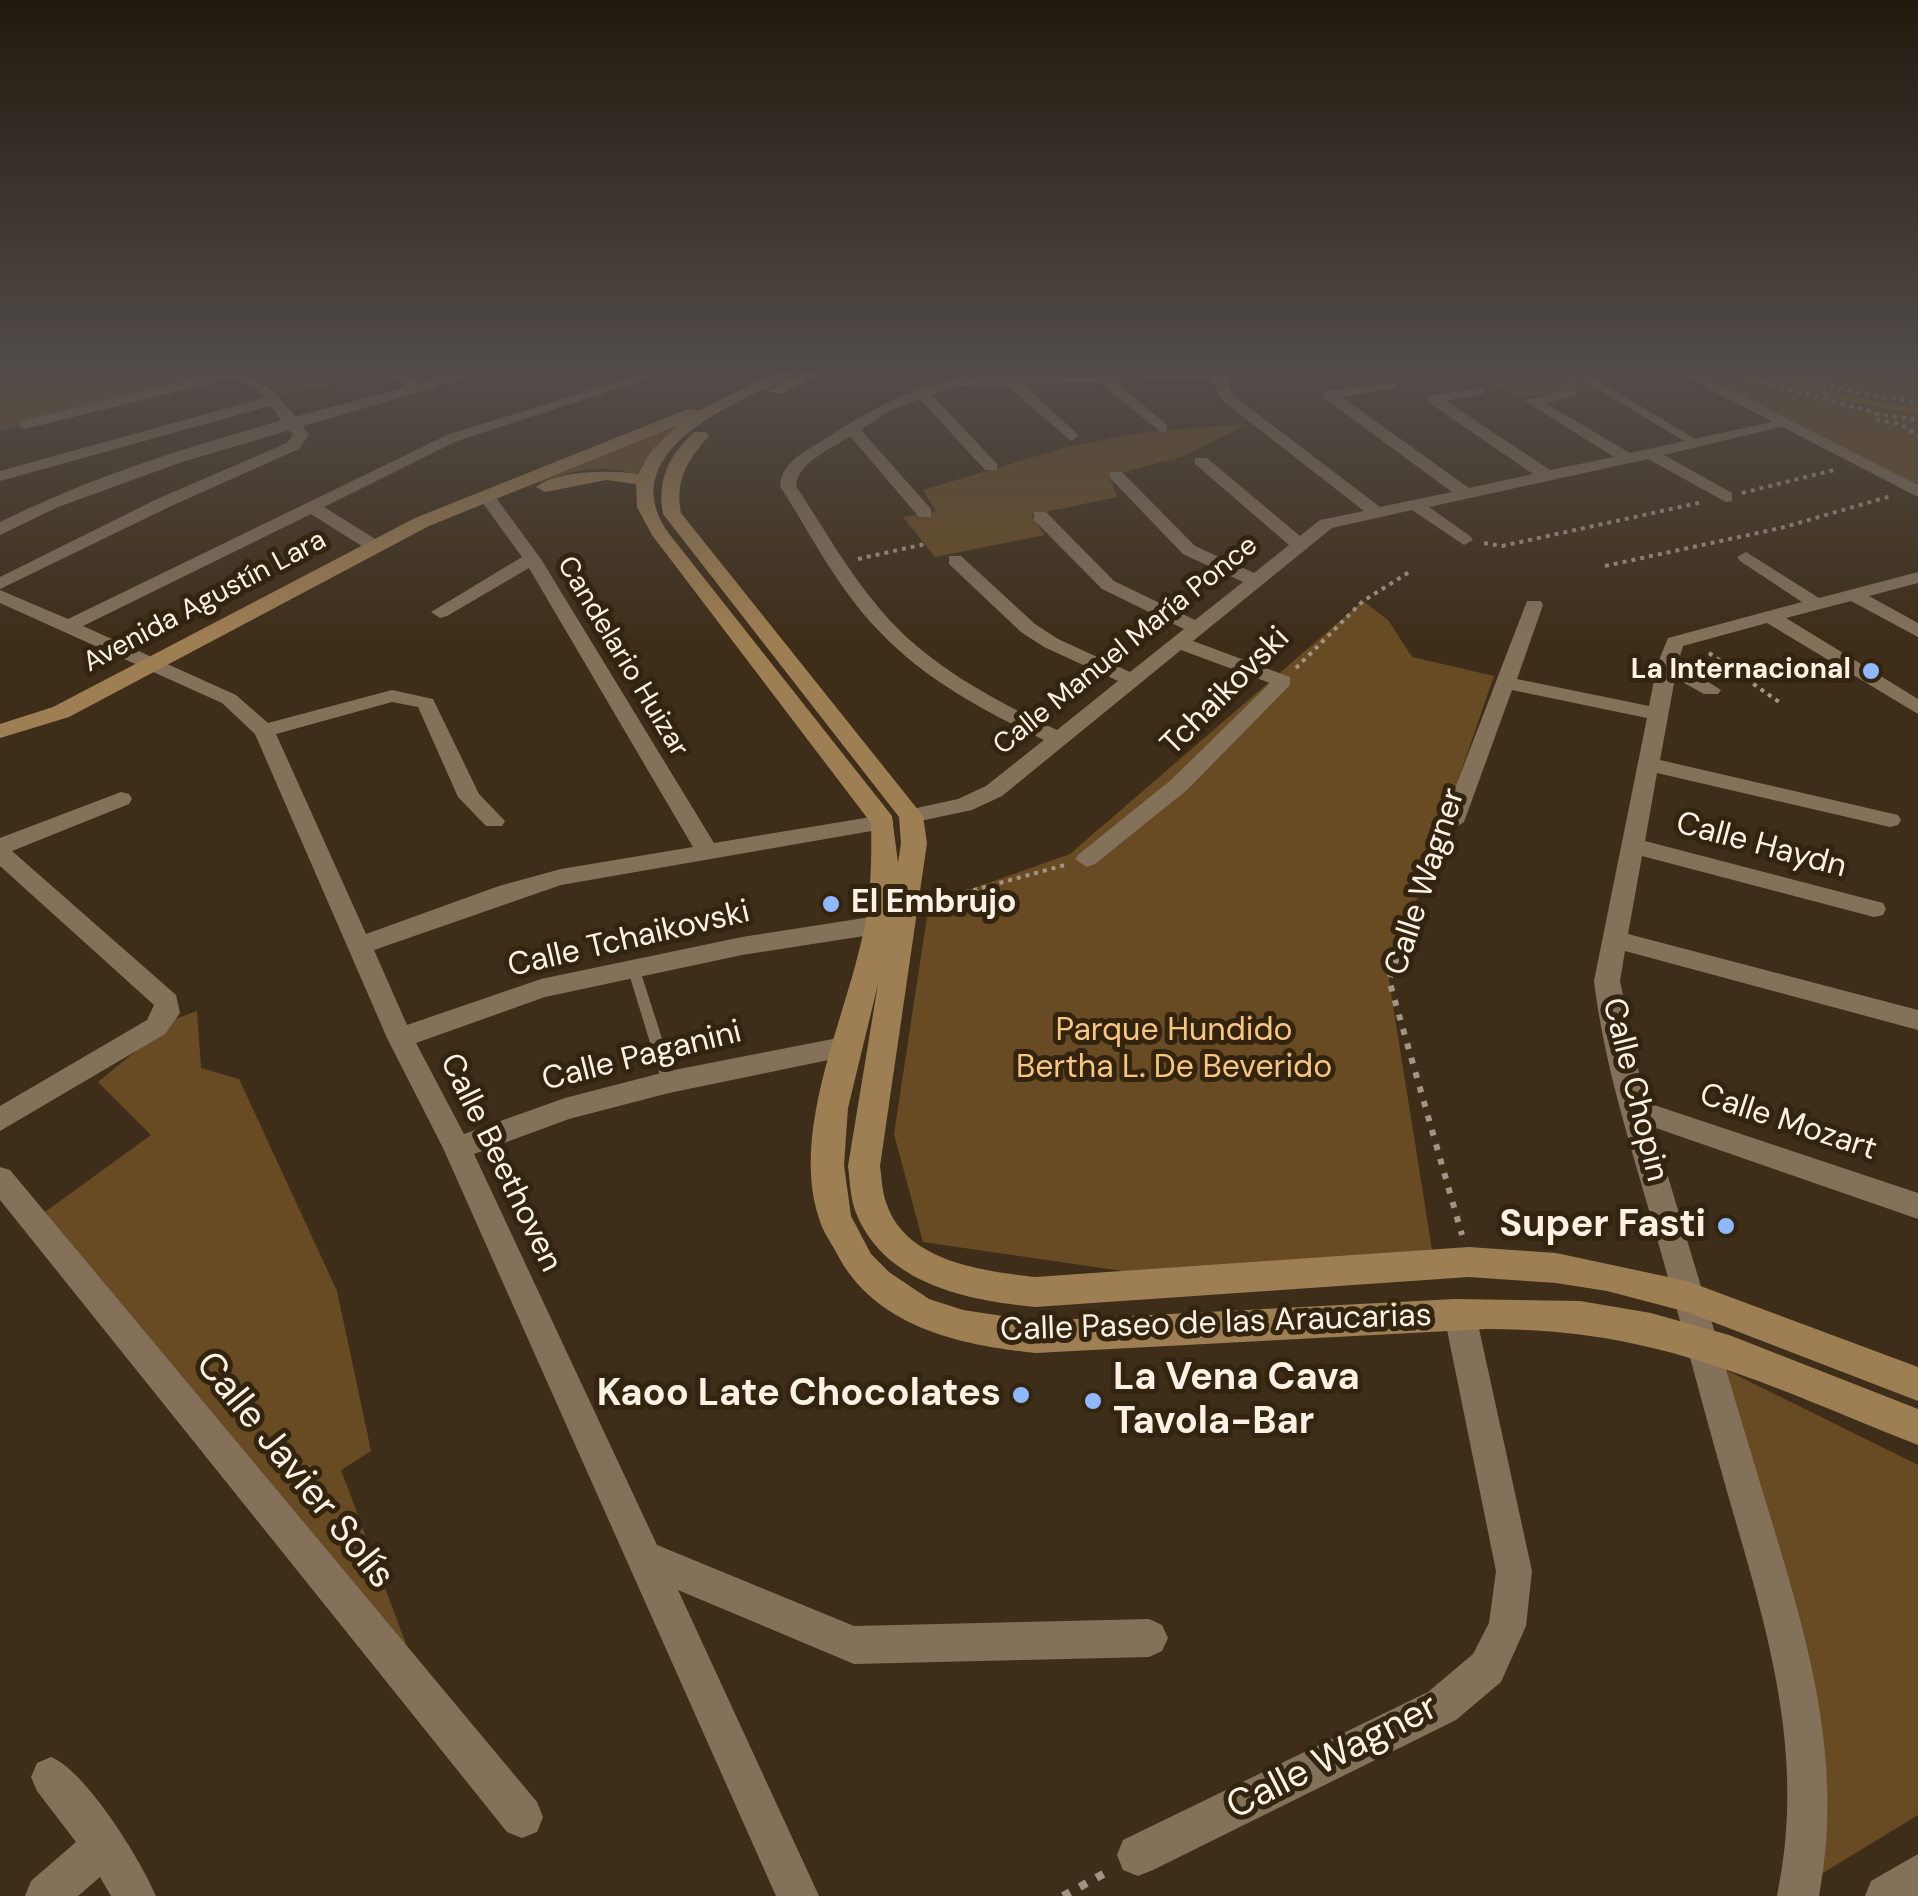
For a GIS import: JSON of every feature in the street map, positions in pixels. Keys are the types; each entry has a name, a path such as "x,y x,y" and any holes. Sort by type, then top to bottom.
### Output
{"main road":[{"name":"Avenida Agustín Lara","path":"0,740 72,720 159,666 374,546 584,460"},
{"path":"653,460 644,497 649,516 692,556 897,819"},
{"path":"677,460 668,481 672,514 692,556"},
{"name":"Avenida Agustín Lara","path":"0,730 61,712 159,666 489,500 579,478 606,475 646,480"},
{"name":"Calle Paseo de las Araucarias","path":"897,819 886,841 890,917 864,1166 873,1214 901,1248 936,1272 982,1287 1035,1292 1470,1262 1604,1275 1690,1297 1780,1328 1918,1384"},
{"name":"Calle Paseo de las Araucarias","path":"890,917 848,1046 826,1160 828,1202 843,1244 874,1283 922,1314 976,1332 1036,1337 1460,1315 1532,1313 1611,1321 1700,1343 1788,1372 1918,1427"}],"street":[{"path":"0,476 56,460"},
{"path":"0,529 52,503 172,460"},
{"path":"1,595 163,503 261,460"},
{"path":"70,626 407,460"},
{"path":"350,489 441,460"},
{"path":"802,460 789,474 788,486 884,625 930,667 974,698 1061,740"},
{"path":"880,460 926,513"},
{"path":"984,460 991,468"},
{"path":"1309,460 1375,511"},
{"path":"1420,460 1465,493"},
{"path":"1524,460 1547,476"},
{"name":"Calle Manuel María Ponce","path":"360,946 525,887 964,804 994,791 1061,740 1130,678 1326,524 1622,460"},
{"path":"1662,460 1726,497"},
{"path":"1856,460 1915,491"},
{"path":"1201,462 1298,543"},
{"path":"1116,475 1189,550 1254,580"},
{"name":"Candelario Huizar","path":"489,500 532,559 706,850"},
{"path":"1414,504 1464,540"},
{"path":"312,507 374,546"},
{"path":"1040,516 1108,584 1196,627"},
{"path":"1746,558 1816,603"},
{"path":"440,612 532,559"},
{"path":"956,560 1028,628 1051,643 1130,678"},
{"path":"1686,637 1918,577"},
{"path":"1853,594 1918,631"},
{"name":"Calle Beethoven","path":"1,595 230,698 264,731 400,1038 457,1148 798,1896"},
{"name":"Calle Wagner","path":"1449,821 1534,605"},
{"path":"1769,616 1918,708"},
{"name":"Calle Chopin","path":"1686,637 1675,642 1666,664 1607,981 1610,1017 1700,1343 1786,1627 1806,1742 1810,1858 1798,1896"},
{"path":"1178,642 1283,681"},
{"path":"1666,664 1711,690"},
{"name":"Tchaikovski","path":"1087,859 1179,785 1283,681"},
{"path":"1504,682 1659,714"},
{"path":"264,731 392,696 426,703 469,797 494,821"},
{"path":"1649,764 1890,820"},
{"path":"0,1120 156,1027 167,1013 166,1002 0,850 120,799"},
{"name":"Calle Haydn","path":"1632,846 1874,909"},
{"name":"Calle Tchaikovski","path":"400,1038 541,988 890,917"},
{"path":"1614,939 1918,1020"},
{"name":"Calle Paganini","path":"457,1148 565,1108 669,1082 848,1046"},
{"name":"Calle Mozart","path":"1634,1109 1918,1206"},
{"name":"Calle Javier Solís","path":"0,1178 522,1817"},
{"name":"Calle Wagner","path":"1138,1855 1442,1706 1486,1668 1507,1626 1514,1571 1460,1315"},
{"path":"646,1559 854,1645 1149,1638"},
{"path":"51,1777 104,1845 135,1896"},
{"path":"46,1896 104,1845"},
{"path":"1886,1896 1918,1875"}],"lane":[{"path":"633,967 669,1082"}],"path":[{"path":"1464,540 1502,546 1861,463"},
{"path":"1605,566 1780,528 1915,491"},
{"path":"840,563 925,544"},
{"name":"Tchaikovski","path":"1283,681 1363,601 1411,571"},
{"path":"1686,637 1782,704"},
{"name":"Calle Wagner","path":"1449,821 1390,980 1470,1262"},
{"path":"890,917 1087,859"},
{"path":"1063,1896 1138,1855"}],"green space":[{"path":"580,460 646,460 636,474 585,470 506,495 501,492"},
{"path":"1022,460 1167,460 1109,476 1117,497 1031,515 1045,535 935,557 903,517 936,511 923,490"},
{"path":"1866,460 1918,460 1918,486"},
{"name":"Parque Hundido Bertha L. De Beverido","path":"1363,601 1388,620 1412,657 1494,676 1389,980 1432,1250 1150,1275 923,1242 894,1134 929,904 1070,854"},
{"path":"197,1011 201,1068 239,1079 337,1291 371,1451 341,1470 412,1660 45,1212 151,1135 98,1082 175,1019"},
{"path":"1720,1367 1918,1465 1918,1815 1813,1879"}],"place":[{"name":"La Internacional","path":"1871,671"},
{"name":"El Embrujo","path":"831,904"},
{"name":"Super Fasti","path":"1726,1226"},
{"name":"Kaoo Late Chocolates","path":"1021,1395"},
{"name":"La Vena Cava Tavola-Bar","path":"1093,1401"}]}
